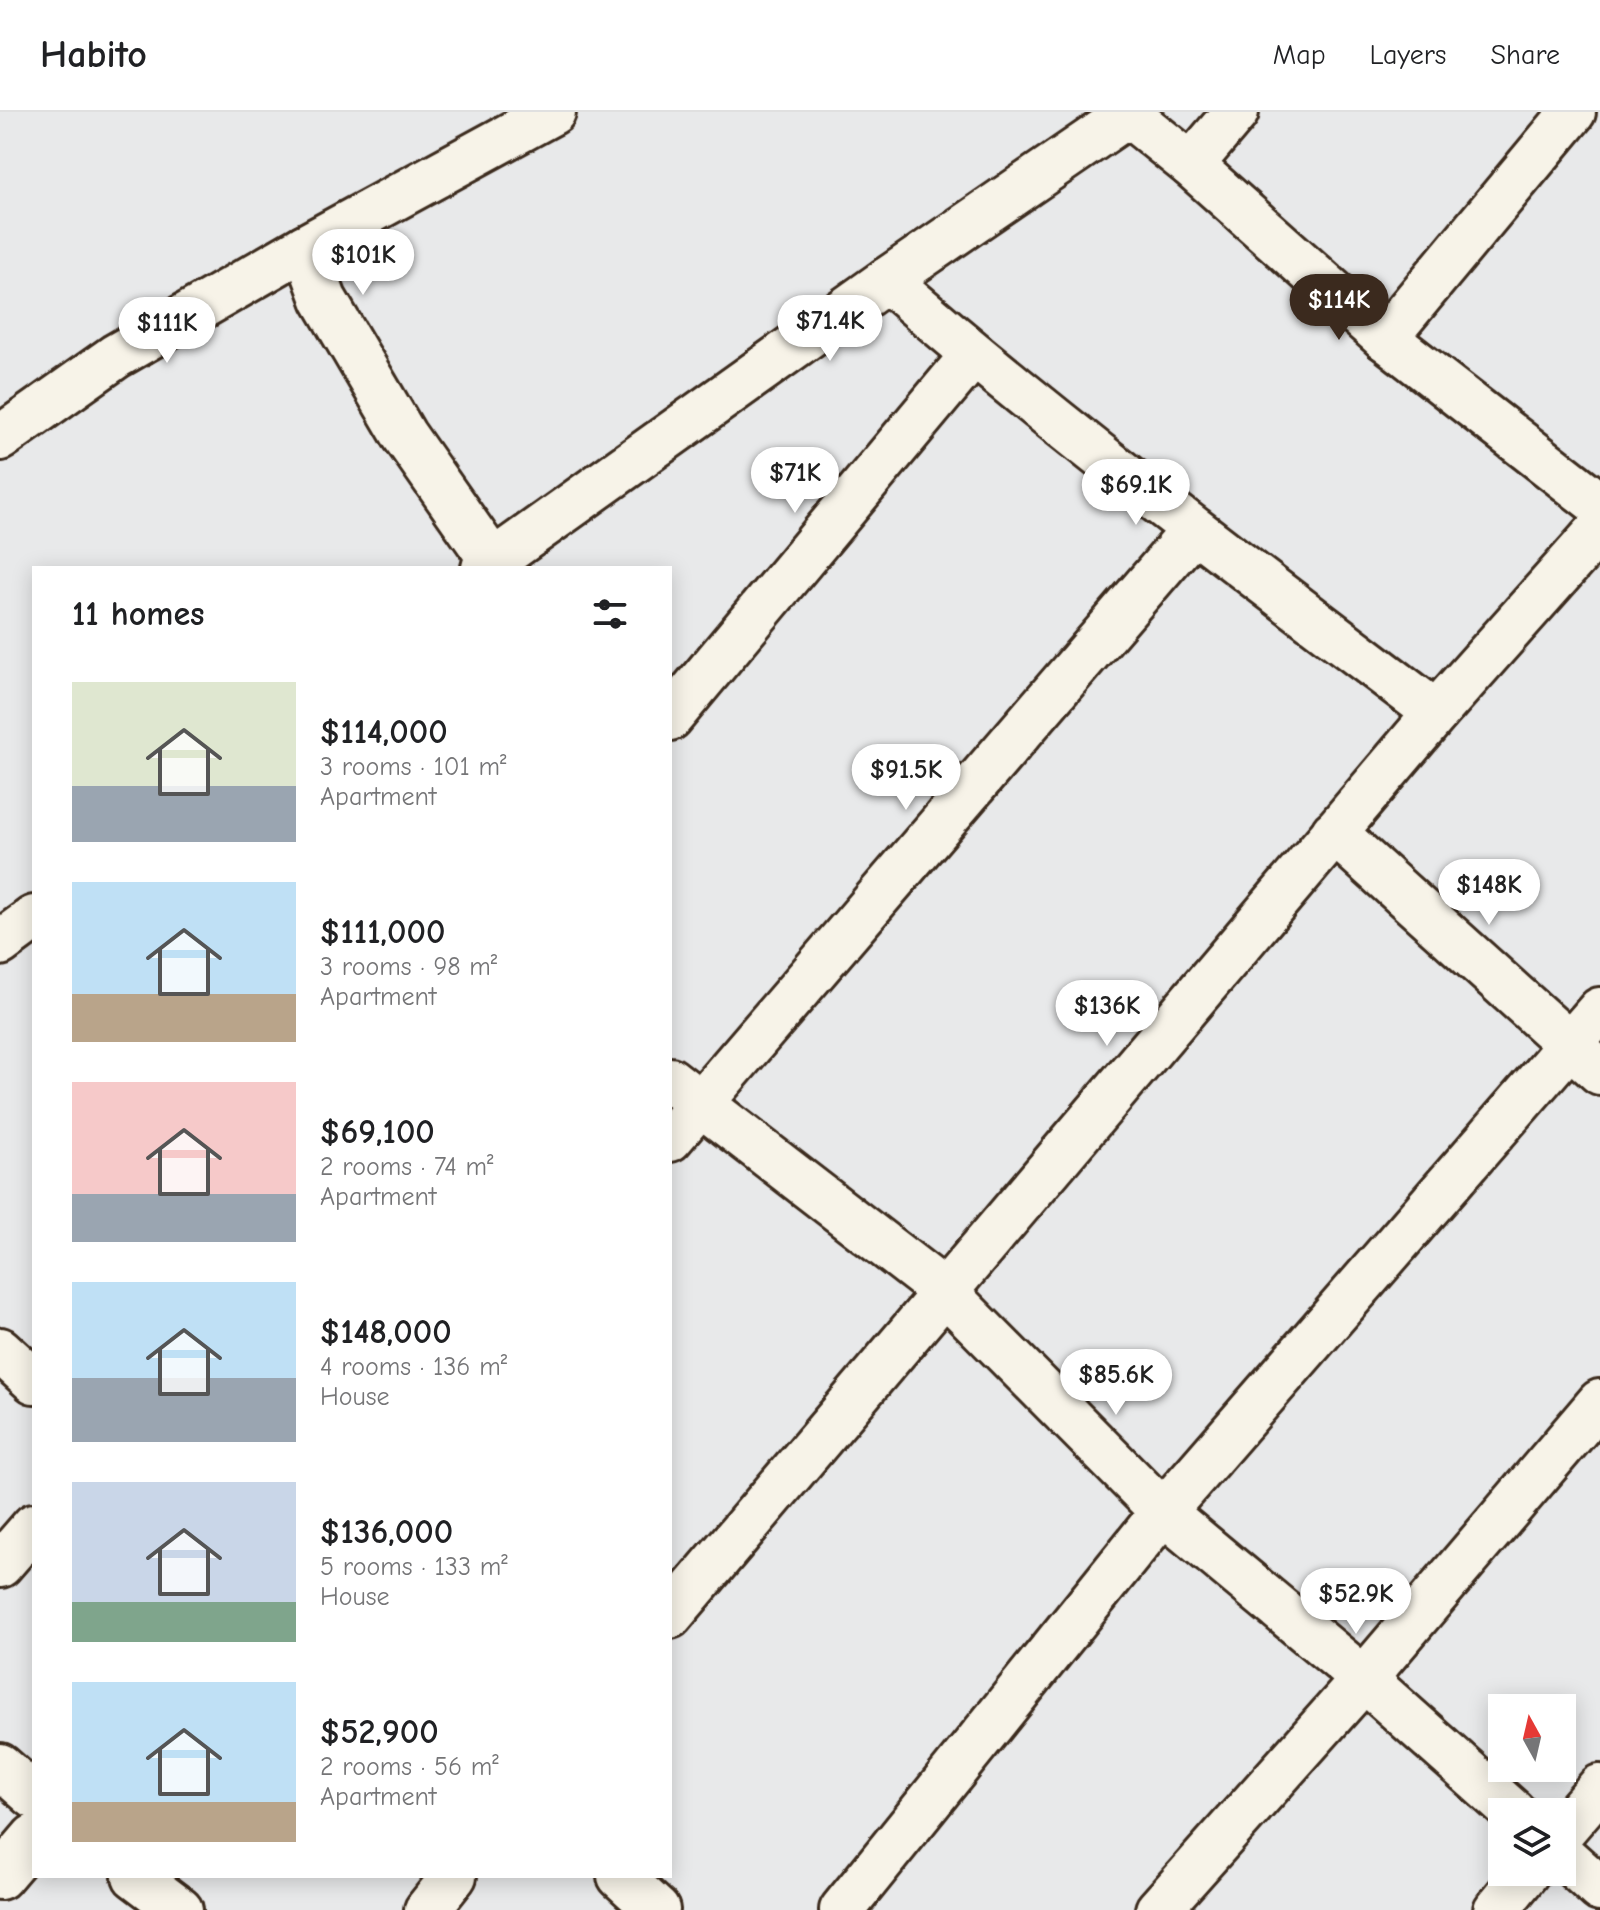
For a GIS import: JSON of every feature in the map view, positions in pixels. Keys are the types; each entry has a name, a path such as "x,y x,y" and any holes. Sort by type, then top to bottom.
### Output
{"street":[{"path":"0,438 116,356 305,247 553,112"},
{"path":"1191,165 1236,112"},
{"path":"1385,338 1573,112"},
{"path":"305,247 324,299 404,435 488,565 887,280 1131,113 1385,338 1600,505"},
{"path":"887,280 973,355 1194,530 1436,713"},
{"path":"672,716 973,355"},
{"path":"672,1614 1334,832 1600,529"},
{"path":"672,1133 685,1092 1194,530"},
{"path":"1334,832 1585,1059"},
{"path":"0,943 32,919"},
{"path":"842,1910 1163,1512 1585,1059 1600,1010"},
{"path":"685,1092 945,1292 1163,1512 1364,1679 1497,1798"},
{"path":"0,1350 32,1379"},
{"path":"1158,1910 1364,1679 1600,1402"},
{"path":"0,1565 32,1528"},
{"path":"0,1766 32,1794"},
{"path":"1576,1815 1600,1787"},
{"path":"0,1877 32,1839"},
{"path":"1576,1868 1600,1889"},
{"path":"138,1878 180,1910"},
{"path":"427,1910 452,1878"},
{"path":"622,1878 657,1910"},
{"path":"1496,1910 1516,1886"}]}
